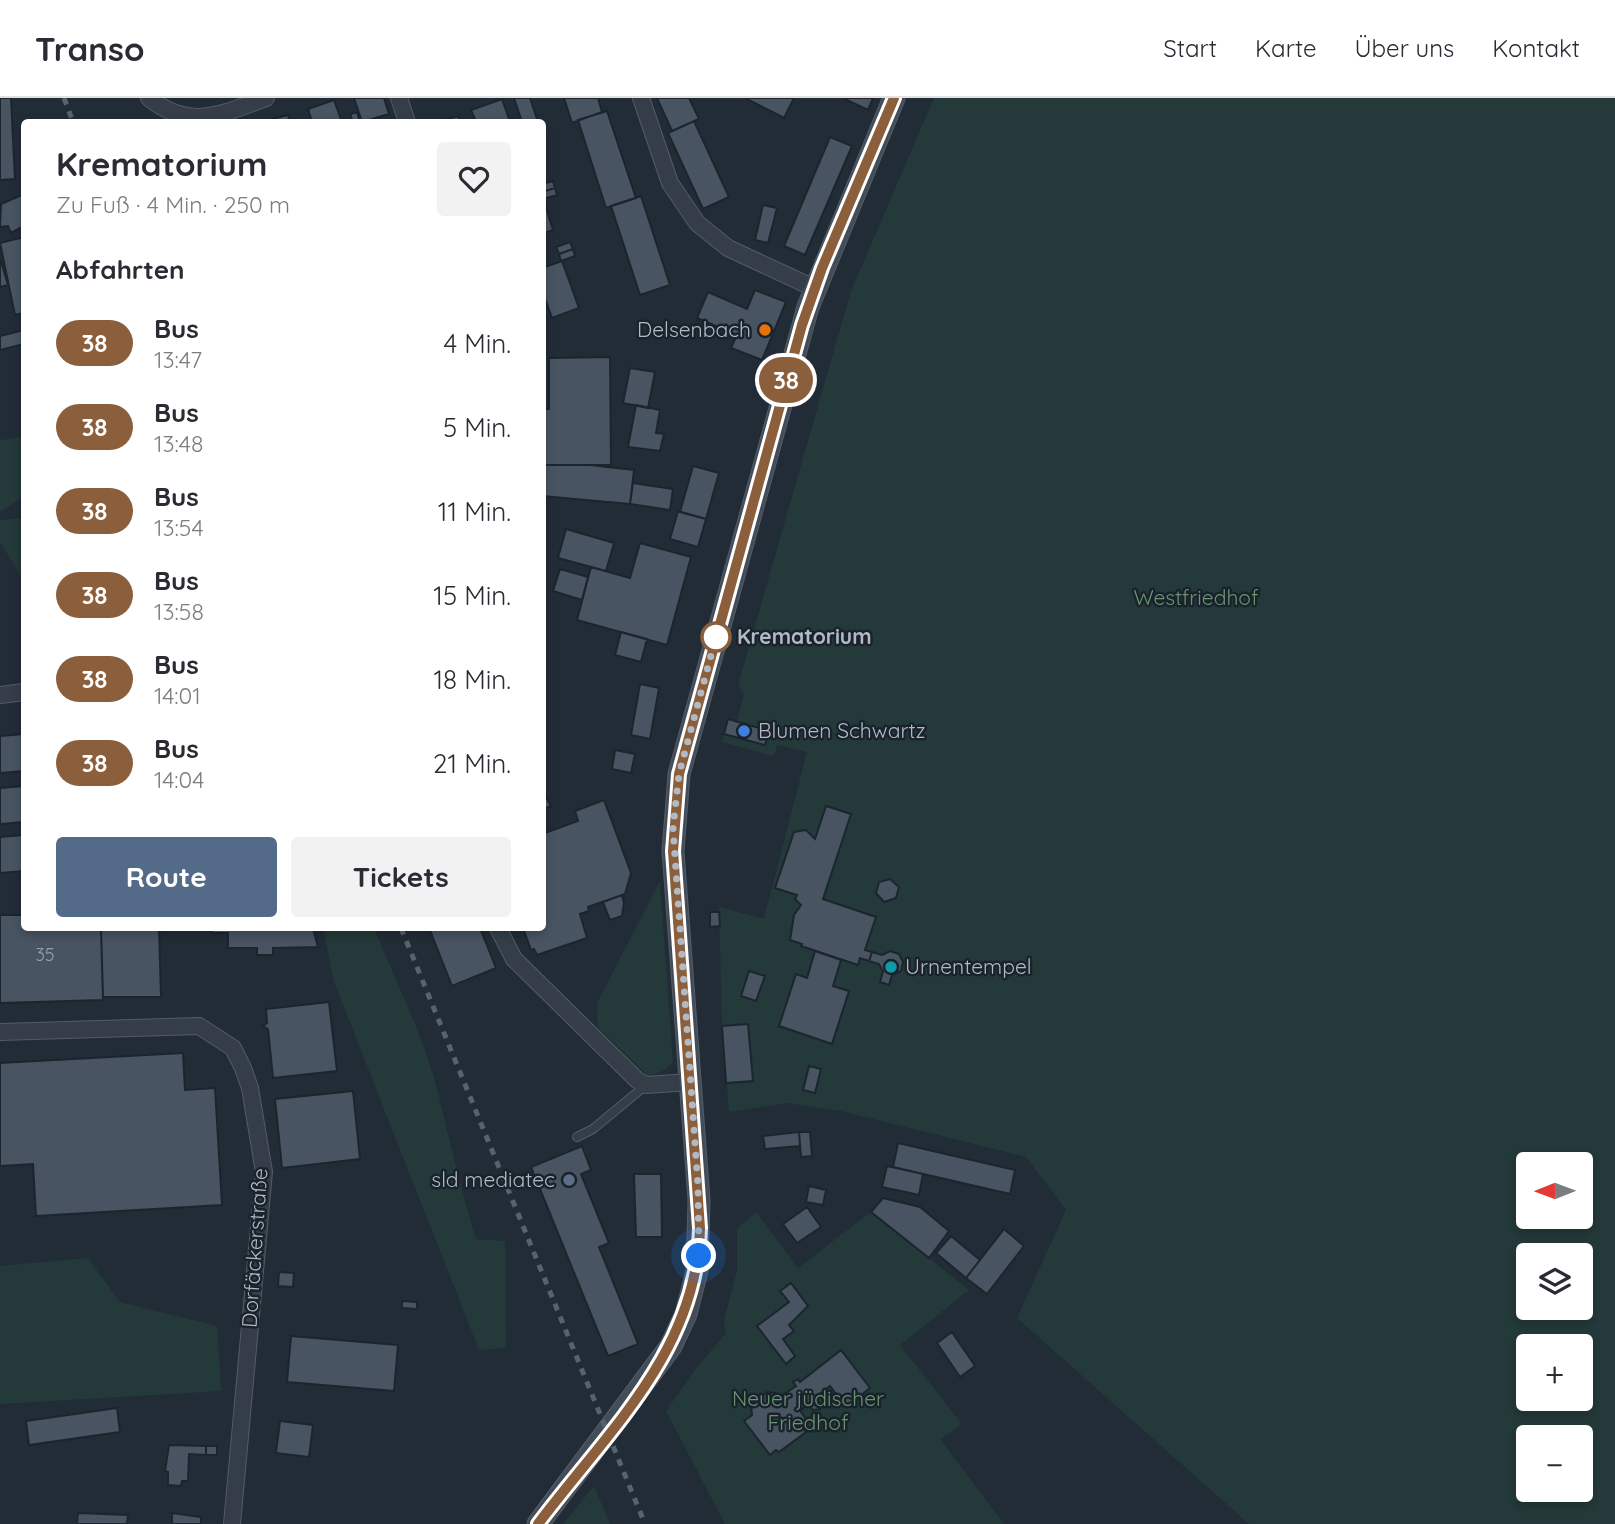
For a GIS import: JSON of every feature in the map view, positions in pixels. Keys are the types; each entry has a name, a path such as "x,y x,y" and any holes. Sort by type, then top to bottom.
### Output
{"main road":[{"path":"538,1524 658,1367 686,1314 697,1271 700,1228 673,851 679,774 814,288 894,98"}],"street":[{"path":"149,98 163,110 186,119"},
{"path":"196,119 218,116 266,98"},
{"path":"399,98 406,119"},
{"path":"641,98 670,183 697,223 728,248 814,288"},
{"path":"0,695 21,692"},
{"path":"500,931 514,959 637,1080 646,1084 690,1082"},
{"name":"Dorfäckerstraße","path":"0,1032 199,1026 233,1048 243,1068 250,1088 264,1172 232,1524"}],"lane":[{"path":"577,1137 593,1129 646,1084"}],"green space":[{"name":"Westfriedhof","path":"934,98 1615,98 1615,1524 1249,1524 1017,1318 1066,1210 1026,1157 841,1111 786,1103 729,1112 722,1026 719,907 764,919 807,752 777,745 774,756 722,742 728,719 737,722 744,693 738,685 851,291"},
{"path":"21,437 21,498 0,512 0,440"},
{"path":"21,518 21,576 0,542 0,520"},
{"path":"660,881 673,1062 663,1071 648,1076 598,1027 597,1003"},
{"path":"324,931 375,931 430,1064 476,1239 505,1241 506,1348 479,1350 334,982"},
{"name":"Neuer jüdischer Friedhof","path":"756,1212 798,1268 871,1212 969,1290 900,1345 962,1424 940,1439 1004,1524 725,1524 666,1411 697,1367 726,1333 724,1320 737,1270 737,1229"},
{"path":"88,1258 120,1302 217,1326 221,1391 0,1404 0,1266"},
{"path":"594,1486 610,1524 563,1524"}],"building":[{"path":"0,98 11,98 15,179 0,180"},
{"path":"354,98 384,98 389,114 361,119"},
{"path":"514,98 530,98 537,119 521,119"},
{"path":"564,98 598,98 602,112 572,123"},
{"path":"657,98 689,98 699,119 672,131"},
{"path":"745,98 794,98 784,118"},
{"path":"843,98 873,98 868,110"},
{"path":"502,99 509,119 475,119 471,110"},
{"path":"334,100 341,119 311,119 308,109"},
{"path":"607,111 636,198 606,208 578,120"},
{"path":"357,112 359,119 352,119 350,114"},
{"path":"288,115 289,119 274,119"},
{"path":"694,121 729,197 703,209 668,133"},
{"path":"830,137 852,146 805,255 784,246"},
{"path":"553,181 555,188 546,191 546,183"},
{"path":"555,188 557,195 546,198 546,191"},
{"path":"21,195 21,228 11,233 8,226 0,227 1,204"},
{"path":"641,196 670,285 640,295 611,206"},
{"path":"763,205 777,208 768,243 755,240"},
{"path":"546,207 553,230 546,233"},
{"path":"21,238 21,314 15,315 0,243"},
{"path":"570,242 573,249 559,254 556,247"},
{"path":"573,249 575,256 561,261 559,254"},
{"path":"0,258 8,285 0,287"},
{"path":"562,261 579,308 552,318 546,301 546,267"},
{"path":"755,290 786,302 762,360 731,348 737,335 697,318 708,292 747,309"},
{"path":"21,331 21,345 0,350 0,336"},
{"path":"610,357 611,465 546,465 549,358"},
{"path":"630,368 655,372 648,408 623,403"},
{"path":"636,405 660,410 656,433 664,434 660,451 628,447"},
{"path":"546,465 590,465 634,470 630,504 546,496"},
{"path":"693,466 719,473 706,519 680,512"},
{"path":"633,483 673,489 670,510 630,504"},
{"path":"678,511 706,519 698,547 670,539"},
{"path":"566,529 614,543 606,571 558,558"},
{"path":"640,543 691,557 667,645 577,620 591,567 630,578"},
{"path":"560,569 588,577 582,600 553,591"},
{"path":"621,632 647,639 641,662 615,655"},
{"path":"640,684 659,688 650,739 631,735"},
{"path":"728,719 769,731 765,745 724,734"},
{"path":"21,734 21,771 0,773 0,736"},
{"path":"615,750 635,754 631,773 612,769"},
{"path":"21,786 21,822 0,824 0,788"},
{"path":"604,800 631,873 625,894 588,907 589,911 580,914 587,938 537,955 534,949 531,950 524,931 546,931 546,833 578,821 575,811"},
{"path":"826,806 851,814 823,899 876,917 865,950 872,952 869,961 860,958 858,965 790,940 794,915 801,905 795,899 797,895 775,888 794,832 806,830 815,839"},
{"path":"21,835 21,871 0,873 0,837"},
{"path":"890,879 899,887 896,898 884,902 876,893 879,882"},
{"path":"622,895 622,916 610,920 603,902"},
{"path":"710,912 719,912 720,926 710,927"},
{"path":"0,915 21,915 21,931 101,931 103,1000 0,1003"},
{"path":"101,931 159,931 161,997 103,997"},
{"path":"314,931 318,947 273,948 273,955 257,955 257,948 228,948 228,933 212,933"},
{"path":"430,931 481,931 496,968 452,986"},
{"path":"815,951 841,960 833,986 849,991 832,1044 779,1026 796,974 807,978"},
{"name":"Urnentempel","path":"890,951 899,954 903,962 901,971 892,975 889,985 880,982 883,972 879,964 869,961 872,952 882,955"},
{"path":"749,971 765,976 756,1001 741,996"},
{"path":"329,1002 337,1071 273,1078 268,1029 263,1026 267,1023 266,1009"},
{"path":"748,1024 753,1081 726,1083 722,1026"},
{"path":"183,1053 185,1090 215,1088 222,1205 36,1216 33,1164 0,1166 0,1063"},
{"path":"809,1066 821,1069 815,1093 803,1090"},
{"path":"353,1091 360,1159 282,1168 275,1099"},
{"path":"799,1132 810,1132 812,1156 801,1157"},
{"path":"799,1132 800,1146 765,1149 763,1136"},
{"path":"898,1143 1015,1170 1010,1194 893,1167"},
{"path":"582,1146 591,1170 581,1174 609,1243 599,1247 638,1344 608,1356 531,1167"},
{"path":"887,1166 923,1174 919,1195 882,1187"},
{"path":"634,1174 661,1174 662,1237 636,1237"},
{"path":"809,1186 826,1190 823,1205 806,1202"},
{"path":"883,1198 920,1207 949,1231 929,1258 871,1212"},
{"path":"807,1207 821,1227 797,1243 783,1224"},
{"path":"1004,1229 1024,1246 987,1294 966,1278"},
{"path":"951,1236 980,1260 966,1278 936,1253"},
{"path":"279,1272 294,1273 293,1287 278,1286"},
{"path":"791,1283 808,1306 789,1325 794,1331 783,1339 795,1356 786,1364 757,1326 789,1302 780,1291"},
{"path":"402,1301 417,1302 417,1309 402,1308"},
{"path":"952,1332 975,1366 960,1377 937,1343"},
{"path":"291,1336 398,1345 394,1391 287,1382"},
{"path":"841,1350 870,1388 846,1407 830,1386 815,1398 820,1409 813,1410 808,1404 800,1411 807,1420 800,1425 806,1432 779,1452 776,1450 770,1455 744,1421 752,1415 751,1405 767,1392 775,1393 779,1398 796,1386 793,1382 798,1379 800,1382"},
{"path":"117,1408 120,1432 29,1445 26,1421"},
{"path":"280,1421 313,1425 309,1457 276,1453"},
{"path":"169,1445 206,1446 206,1455 189,1454 188,1481 182,1481 181,1486 168,1485 168,1472 165,1471"},
{"path":"206,1446 217,1446 217,1455 206,1455"},
{"path":"78,1513 128,1515 127,1524 77,1524"},
{"path":"172,1513 201,1517 201,1524 172,1524"}],"railway":[{"path":"64,98 72,119"},
{"path":"402,931 645,1524"}],"bus line":[{"name":"38","path":"538,1524 658,1367 679,1331 694,1286 699,1256 698,1186 673,851 674,809 679,774 802,325 822,268 894,98"}],"place":[{"name":"Delsenbach","path":"765,330"},
{"name":"Krematorium","path":"716,637"},
{"name":"Blumen Schwartz","path":"744,731"},
{"name":"Urnentempel","path":"891,967"},
{"name":"sld mediatec","path":"569,1180"}],"route":[{"path":"699,1256 698,1186 673,828 679,774 716,637"}]}
